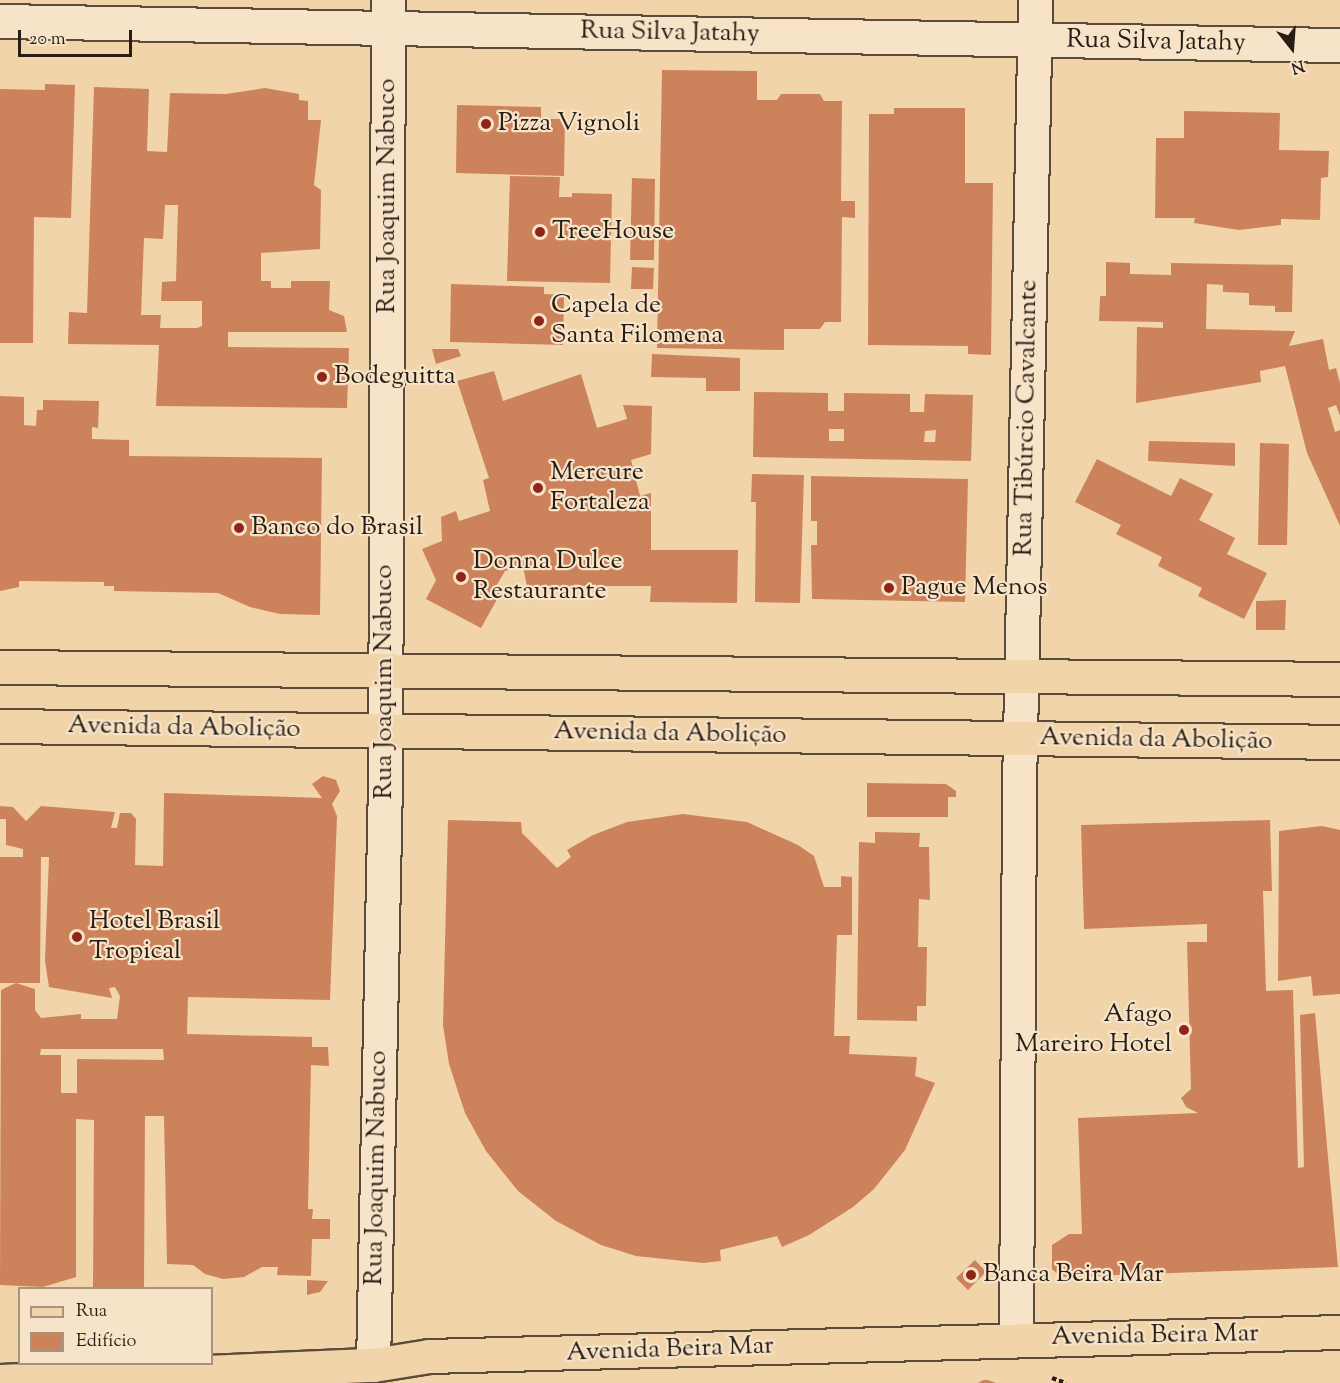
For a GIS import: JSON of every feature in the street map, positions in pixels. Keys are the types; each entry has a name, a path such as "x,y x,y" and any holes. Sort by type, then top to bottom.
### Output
{"main road":[{"path":"0,667 1340,679"},
{"name":"Avenida da Abolição","path":"0,726 1340,742"},
{"name":"Avenida Beira Mar","path":"0,1381 373,1365 429,1356 1340,1332"}],"street":[{"name":"Rua Tibúrcio Cavalcante","path":"1016,1340 1021,739 1035,0"},
{"name":"Rua Silva Jatahy","path":"0,21 387,14 1035,41 1340,45"},
{"name":"Rua Joaquim Nabuco","path":"373,1365 385,730 389,288 387,14"}],"building":[{"path":"662,70 757,71 757,100 777,100 781,94 820,94 824,101 842,101 841,201 855,201 855,218 842,217 841,322 825,322 820,329 784,329 784,350 657,348"},
{"path":"45,84 75,85 71,218 34,217 33,343 0,343 0,89 45,90"},
{"path":"94,87 149,89 147,151 167,152 170,93 226,94 265,88 299,94 299,100 308,101 308,120 321,120 314,185 321,190 320,249 261,253 261,281 271,281 271,288 291,288 291,281 330,281 329,310 344,316 347,332 228,332 228,347 349,348 347,408 156,406 159,345 68,344 69,312 87,313","holes":["165,205 178,205 176,281 162,282 161,301 202,301 202,326 197,328 160,328 161,315 141,315 144,238 163,239"]},
{"path":"457,105 541,107 541,119 565,119 564,176 456,173"},
{"path":"894,108 965,108 965,183 993,183 991,355 968,354 968,346 868,345 869,114 894,114"},
{"path":"1184,111 1280,113 1279,150 1329,151 1328,177 1321,178 1320,220 1281,219 1281,225 1239,230 1194,223 1195,218 1155,218 1156,138 1184,138"},
{"path":"510,176 560,177 559,197 572,197 572,193 612,194 610,283 507,281"},
{"path":"632,178 655,179 654,260 630,260"},
{"path":"1106,262 1130,263 1130,274 1171,275 1171,263 1293,265 1292,312 1275,312 1275,306 1249,305 1249,293 1223,292 1223,285 1207,284 1206,329 1295,331 1289,346 1323,339 1329,370 1336,368 1340,383 1340,416 1336,405 1328,408 1335,432 1340,430 1340,526 1307,453 1285,366 1260,371 1261,382 1136,403 1137,327 1163,328 1163,322 1099,321 1100,296 1106,296"},
{"path":"632,267 654,268 653,289 631,289"},
{"path":"451,284 544,287 544,294 564,295 563,345 450,342"},
{"path":"432,349 458,349 461,356 436,364"},
{"path":"652,354 740,358 740,391 706,391 706,378 651,377"},
{"path":"494,371 503,401 581,374 597,428 627,419 623,405 652,406 651,454 631,460 640,496 651,493 651,550 738,550 737,603 650,602 651,586 527,586 523,567 505,571 495,588 500,594 481,628 426,599 436,580 422,549 442,541 441,517 456,511 459,521 490,511 483,480 489,478 457,381"},
{"path":"754,392 828,393 828,411 844,411 844,393 910,394 910,412 924,412 925,394 973,395 971,461 753,457","holes":["829,429 844,429 844,441 829,441","936,430 935,442 924,442 925,431"]},
{"path":"0,396 24,397 24,425 36,426 37,410 43,410 43,400 99,401 98,428 92,427 92,439 129,440 129,456 322,458 320,615 280,614 250,607 218,593 114,591 114,586 104,586 104,582 19,581 19,587 0,591"},
{"path":"1149,441 1235,443 1235,466 1148,461"},
{"path":"1260,443 1289,444 1287,545 1258,545"},
{"path":"1097,459 1171,496 1180,478 1213,494 1199,520 1235,538 1227,554 1267,573 1244,619 1198,596 1202,588 1158,566 1162,557 1116,534 1121,525 1075,502"},
{"path":"752,474 804,475 800,603 755,602 756,502 751,502"},
{"path":"811,476 968,479 965,602 812,599 811,545 817,545 817,521 811,521"},
{"path":"1286,600 1285,630 1256,630 1256,601"},
{"path":"323,776 336,780 340,791 332,804 337,816 330,1000 188,997 187,1034 312,1037 312,1047 328,1047 329,1066 311,1065 308,1209 313,1209 312,1219 330,1219 330,1239 312,1239 311,1276 277,1275 278,1267 262,1267 244,1277 223,1279 205,1274 193,1265 167,1264 164,1116 145,1116 144,1287 93,1287 94,1120 76,1119 76,1277 43,1287 0,1285 1,990 16,983 0,983 0,857 23,857 23,849 6,845 6,819 0,819 0,806 13,807 26,821 41,806 115,812 111,828 117,828 120,813 131,813 136,819 135,865 163,866 164,793 322,798 312,784","holes":["41,857 49,857 45,961 49,987 112,998 109,988 115,987 120,996 117,1019 81,1019 81,1014 41,1018 35,1010 35,989 16,983 40,983","41,1049 163,1049 164,1060 77,1059 77,1093 61,1093 61,1055 40,1055"]},
{"path":"867,783 946,784 956,791 956,797 948,797 948,817 867,817"},
{"path":"683,814 747,822 798,845 814,856 824,887 841,887 841,876 852,877 852,935 837,935 834,1036 850,1036 849,1054 917,1057 915,1076 935,1083 905,1150 874,1189 853,1207 809,1235 782,1247 777,1236 720,1250 721,1261 703,1263 636,1256 601,1245 556,1221 518,1191 486,1151 465,1113 449,1064 443,1025 448,820 521,822 522,833 557,868 571,857 567,850 593,835 627,822"},
{"path":"1270,820 1272,891 1263,891 1266,991 1293,990 1298,1168 1304,1167 1300,1015 1315,1013 1338,1267 1061,1277 1052,1269 1052,1245 1069,1234 1082,1234 1078,1118 1198,1113 1186,1107 1181,1098 1191,1089 1187,942 1207,942 1207,924 1084,929 1081,825"},
{"path":"1322,826 1340,830 1340,994 1313,996 1311,976 1278,981 1279,831"},
{"path":"875,832 920,833 919,847 929,847 930,900 919,899 918,947 927,947 926,1006 917,1006 917,1021 857,1020 859,842 875,843"},
{"name":"Banca Beira Mar","path":"975,1260 986,1272 968,1290 956,1278"},
{"path":"307,1280 328,1281 320,1292 307,1295"},
{"path":"983,1380 996,1383 978,1383"}],"place":[{"name":"Pizza Vignoli","path":"486,124"},
{"name":"TreeHouse","path":"540,232"},
{"name":"Capela de Santa Filomena","path":"539,321"},
{"name":"Bodeguitta","path":"322,377"},
{"name":"Mercure Fortaleza","path":"538,488"},
{"name":"Banco do Brasil","path":"239,528"},
{"name":"Donna Dulce Restaurante","path":"461,577"},
{"name":"Pague Menos","path":"889,588"},
{"name":"Hotel Brasil Tropical","path":"77,937"},
{"name":"Afago Mareiro Hotel","path":"1184,1030"},
{"name":"Banca Beira Mar","path":"971,1275"}]}
